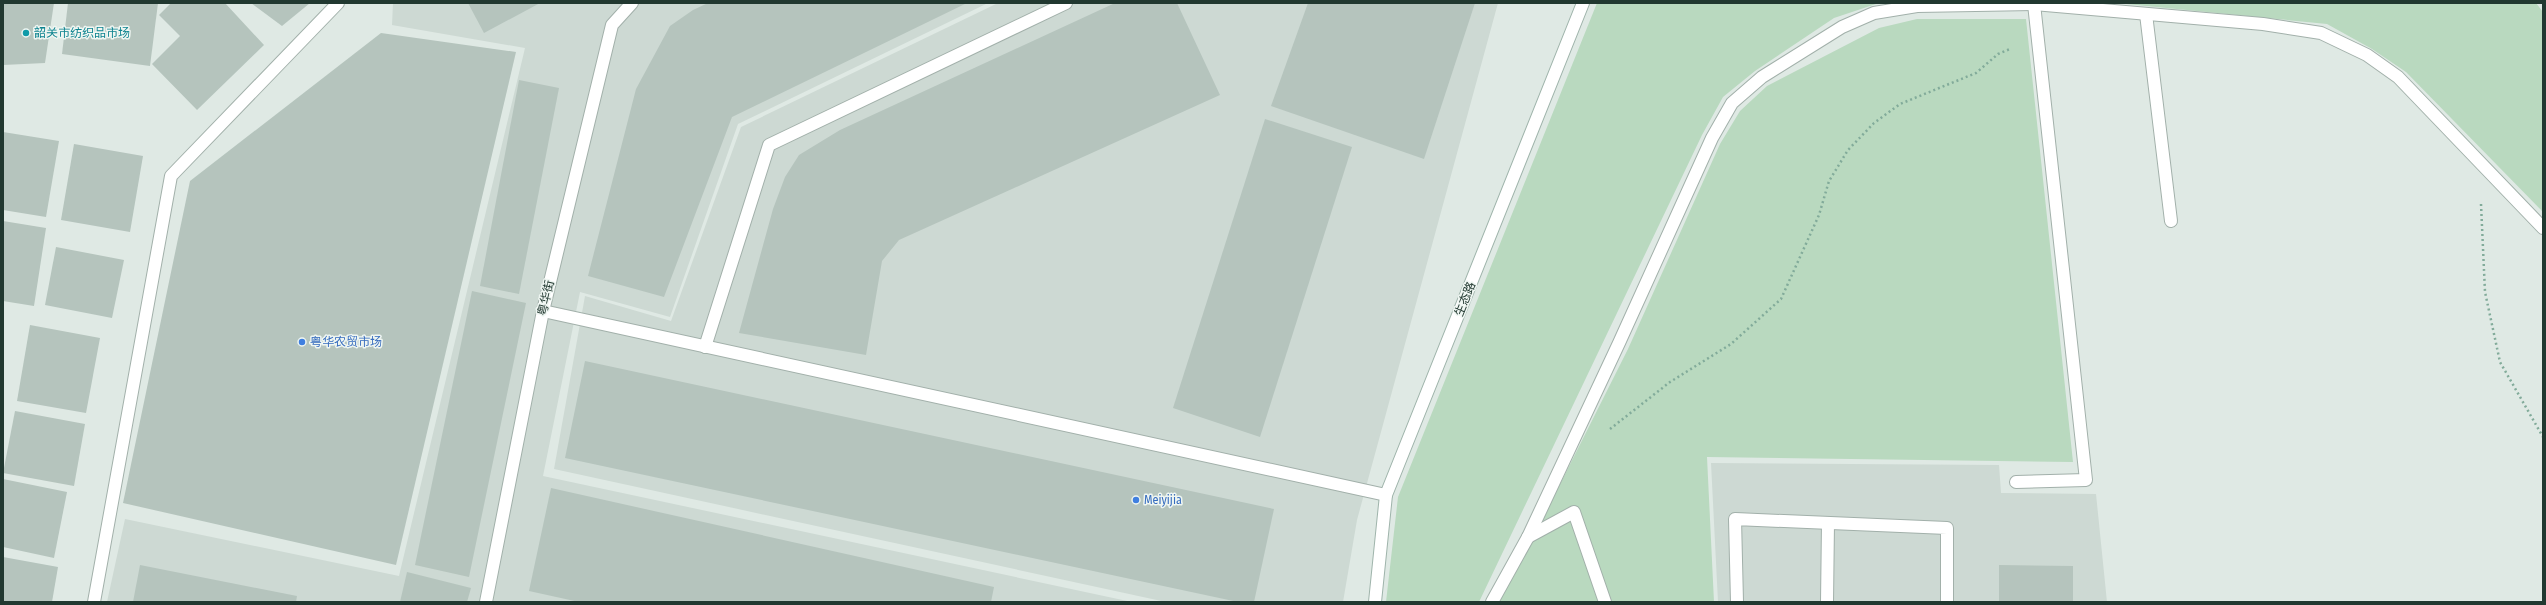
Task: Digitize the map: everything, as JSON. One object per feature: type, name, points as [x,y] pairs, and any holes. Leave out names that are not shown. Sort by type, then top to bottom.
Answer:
[{"type":"street","points":[[94,602],[171,176],[338,3]]},
{"type":"street","name":"粤华街","points":[[486,602],[542,312],[612,25],[632,3]]},
{"type":"street","points":[[705,347],[769,145],[1066,3]]},
{"type":"street","name":"生态路","points":[[1375,602],[1386,495],[1583,3]]},
{"type":"street","points":[[2016,482],[2086,480],[2034,4]]},
{"type":"street","points":[[1492,602],[1528,537],[1712,138],[1732,103],[1762,77],[1842,27],[1874,13],[1917,6],[2034,4],[2263,24],[2321,33],[2367,55],[2398,77],[2543,228]]},
{"type":"street","points":[[2146,14],[2171,221]]},
{"type":"street","points":[[542,312],[1386,495]]},
{"type":"street","points":[[1528,537],[1574,512],[1605,602]]},
{"type":"street","points":[[1737,602],[1735,520],[1947,528],[1947,602]]},
{"type":"street","points":[[1827,602],[1828,523]]},
{"type":"path","points":[[1570,448],[1616,426],[1670,382],[1731,344],[1781,299],[1819,215],[1829,181],[1848,150],[1874,123],[1900,104],[1976,73],[1998,54],[2038,42]]},
{"type":"path","points":[[2479,162],[2485,292],[2500,362],[2543,437]]},
{"type":"shaded area","points":[[393,3],[988,3],[738,124],[670,317],[580,292],[543,476],[1132,602],[107,602],[125,519],[399,576],[525,48],[392,25]]},
{"type":"shaded area","points":[[998,3],[1498,3],[1357,520],[1343,602],[1166,602],[554,469],[585,296],[671,321],[741,127]]},
{"type":"shaded area","points":[[1711,463],[1999,465],[2001,493],[2096,494],[2107,602],[1718,602]]},
{"type":"green space","points":[[1597,3],[1879,3],[1834,18],[1755,71],[1723,97],[1702,135],[1479,602],[1386,602],[1398,497]]},
{"type":"green space","points":[[2116,3],[2536,3],[2543,12],[2543,212],[2406,72],[2372,49],[2327,24]]},
{"type":"green space","points":[[1917,19],[2026,19],[2073,462],[1707,457],[1714,602],[1496,602],[1540,524],[1628,349],[1720,144],[1740,111],[1767,86],[1879,28]]},
{"type":"building","name":"韶关市纺织品市场","points":[[3,3],[54,3],[45,63],[3,65]]},
{"type":"building","points":[[68,3],[158,3],[150,66],[62,54]]},
{"type":"building","points":[[171,3],[225,3],[264,45],[197,110],[152,64],[180,36],[159,15]]},
{"type":"building","points":[[251,3],[310,3],[282,26]]},
{"type":"building","points":[[468,3],[540,3],[484,33]]},
{"type":"building","points":[[708,3],[967,3],[732,117],[664,297],[588,276],[636,89],[670,26],[693,10]]},
{"type":"building","points":[[1115,3],[1177,3],[1220,95],[899,240],[882,261],[866,355],[739,333],[773,209],[785,177],[799,155],[840,130]]},
{"type":"building","points":[[1308,3],[1475,3],[1424,159],[1271,106]]},
{"type":"building","name":"粤华农贸市场","points":[[381,33],[516,52],[396,565],[123,503],[190,181]]},
{"type":"building","points":[[519,80],[559,88],[519,294],[480,286]]},
{"type":"building","points":[[1265,119],[1352,147],[1260,437],[1173,408]]},
{"type":"building","points":[[3,132],[59,141],[46,217],[3,210]]},
{"type":"building","points":[[74,144],[143,156],[130,232],[61,220]]},
{"type":"building","points":[[3,221],[46,228],[34,306],[3,301]]},
{"type":"building","points":[[56,247],[124,260],[112,318],[45,305]]},
{"type":"building","points":[[472,291],[526,303],[469,577],[415,565]]},
{"type":"building","points":[[30,325],[100,338],[86,413],[17,401]]},
{"type":"building","points":[[585,361],[1274,509],[1254,602],[1238,602],[565,458]]},
{"type":"building","points":[[15,411],[85,424],[74,486],[3,473]]},
{"type":"building","points":[[3,479],[67,492],[54,558],[3,547]]},
{"type":"building","points":[[551,488],[994,587],[991,602],[579,602],[529,591]]},
{"type":"building","points":[[3,557],[58,567],[52,602],[3,602]]},
{"type":"building","points":[[140,565],[297,596],[296,602],[133,602]]},
{"type":"building","points":[[1999,565],[2073,566],[2073,602],[1999,602]]},
{"type":"building","points":[[407,572],[471,588],[467,602],[400,602]]},
{"type":"place","name":"韶关市纺织品市场","points":[[26,33]]},
{"type":"place","name":"粤华农贸市场","points":[[302,342]]},
{"type":"place","name":"Meiyijia","points":[[1136,500]]}]
